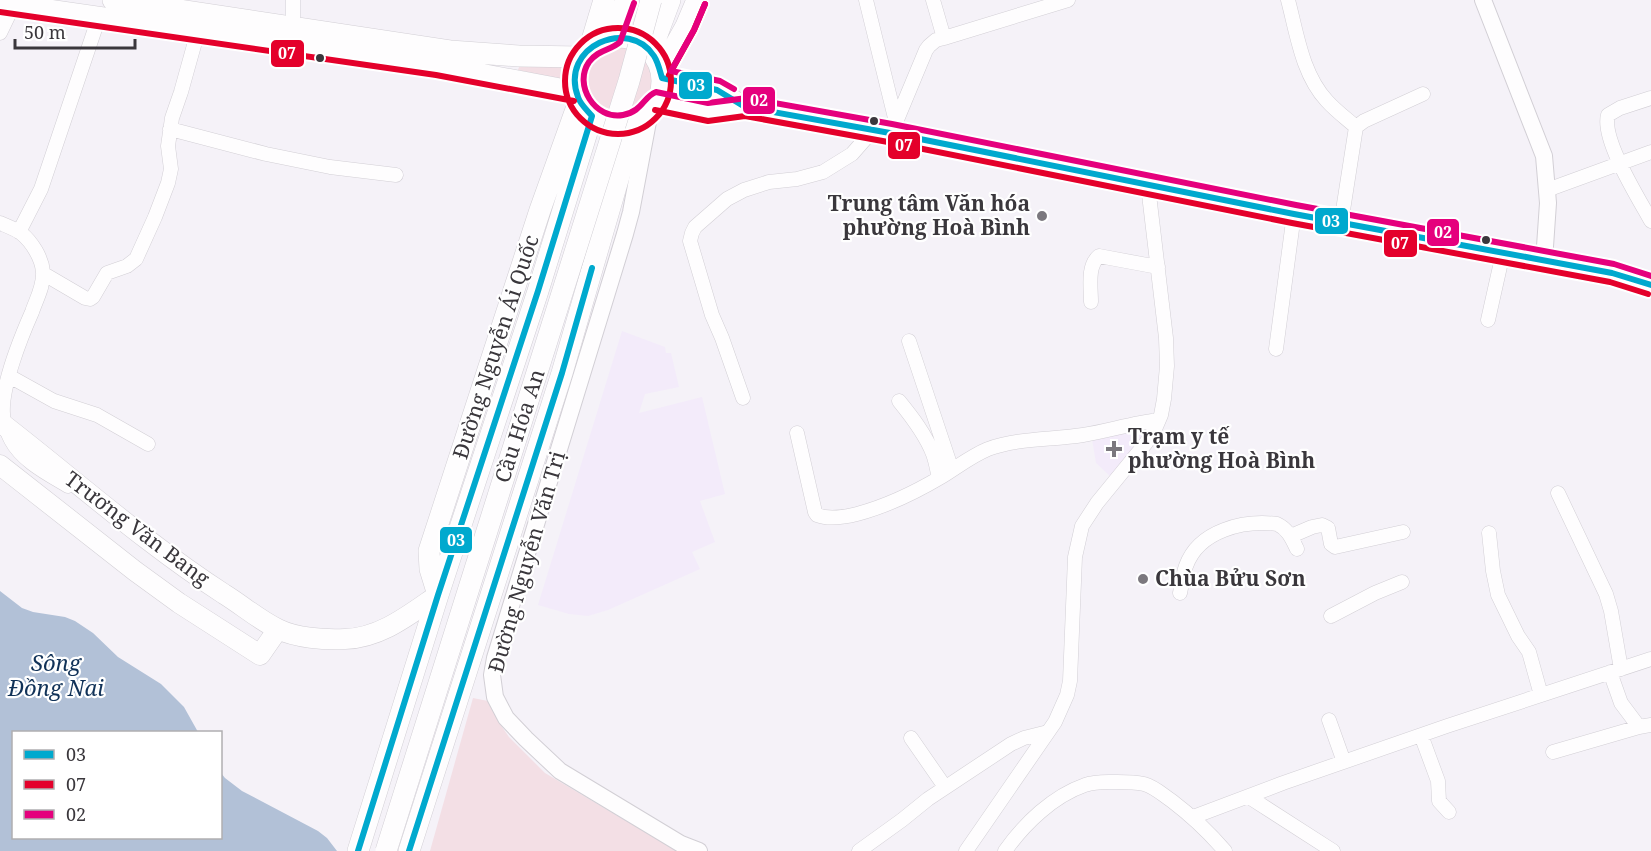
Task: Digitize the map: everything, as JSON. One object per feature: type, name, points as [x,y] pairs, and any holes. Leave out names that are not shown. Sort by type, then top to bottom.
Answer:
[{"type":"main road","points":[[113,0],[450,51],[519,56],[586,52],[601,40],[613,37],[627,38],[640,42],[651,51],[659,64],[662,75]]},
{"type":"main road","points":[[582,103],[575,74],[586,52],[604,0]]},
{"type":"main road","points":[[613,37],[626,0]]},
{"type":"main road","name":"Cầu Hóa An","points":[[386,851],[625,92],[651,0]]},
{"type":"main road","points":[[651,51],[670,0]]},
{"type":"main road","points":[[552,242],[596,255],[614,194],[647,111],[660,93],[662,75],[697,0]]},
{"type":"main road","points":[[7,3],[447,68],[582,103],[605,122],[615,124],[647,111],[708,112],[745,107],[886,128],[1148,186],[1612,273],[1651,285]]},
{"type":"main road","points":[[662,75],[717,90],[745,107]]},
{"type":"main road","name":"Đường Nguyễn Ái Quốc","points":[[437,600],[552,242],[582,103]]},
{"type":"main road","name":"Đường Nguyễn Ái Quốc","points":[[437,600],[430,569],[429,551],[540,210],[582,103]]},
{"type":"main road","name":"Cầu Hóa An","points":[[409,851],[562,373],[596,255]]},
{"type":"main road","name":"Trương Văn Bang","points":[[3,424],[116,516],[190,572],[278,629]]},
{"type":"main road","points":[[0,465],[135,571],[179,603],[260,655],[278,629],[296,634],[336,639],[369,635],[395,624],[437,600]]},
{"type":"main road","points":[[358,851],[437,600]]},
{"type":"street","points":[[292,0],[293,28]]},
{"type":"street","points":[[866,0],[886,128]]},
{"type":"street","points":[[933,0],[944,38]]},
{"type":"street","points":[[743,398],[712,315],[690,241],[695,227],[727,200],[744,190],[769,182],[797,179],[823,172],[886,128],[929,46],[936,40],[1068,0]]},
{"type":"street","points":[[1288,0],[1302,56],[1311,77],[1327,101],[1356,127]]},
{"type":"street","points":[[1483,0],[1540,144],[1545,165],[1547,190],[1544,261]]},
{"type":"street","points":[[0,33],[7,3]]},
{"type":"street","points":[[19,232],[41,189],[99,17]]},
{"type":"street","points":[[44,274],[90,299],[107,273],[127,266],[136,259],[170,175],[171,163],[168,146],[170,129],[198,32]]},
{"type":"street","points":[[1341,222],[1356,127],[1364,121],[1423,94]]},
{"type":"street","points":[[1651,98],[1620,108],[1608,115],[1606,120],[1620,164],[1632,191],[1651,221]]},
{"type":"street","name":"Đường Nguyễn Văn Trị","points":[[647,111],[631,212],[495,658],[492,675],[495,697],[506,718],[560,771],[681,843],[699,851]]},
{"type":"street","points":[[170,129],[266,154],[320,165],[396,175]]},
{"type":"street","points":[[1547,190],[1651,152]]},
{"type":"street","points":[[966,851],[1055,723],[1067,695],[1070,681],[1075,557],[1082,526],[1097,503],[1146,443],[1159,420],[1164,399],[1167,366],[1166,338],[1148,186]]},
{"type":"street","points":[[614,194],[628,204],[631,212]]},
{"type":"street","points":[[1276,349],[1294,214]]},
{"type":"street","points":[[0,223],[19,232],[30,243],[42,263],[44,274],[9,376],[3,400],[3,424],[18,450],[77,493]]},
{"type":"street","points":[[1488,320],[1503,253]]},
{"type":"street","points":[[1091,302],[1091,269],[1099,256],[1158,267]]},
{"type":"street","points":[[909,341],[952,470]]},
{"type":"street","points":[[9,376],[54,401],[97,415],[148,444]]},
{"type":"street","points":[[900,401],[929,445],[934,455],[939,478]]},
{"type":"street","points":[[797,433],[814,512],[821,517],[847,516],[885,505],[912,494],[986,450],[1002,445],[1024,440],[1086,435],[1159,420]]},
{"type":"street","points":[[1553,752],[1645,726],[1617,695],[1611,611],[1606,594],[1558,493]]},
{"type":"street","points":[[1180,593],[1186,565],[1191,556],[1216,532],[1233,527],[1268,523],[1281,525],[1291,536],[1297,549]]},
{"type":"street","points":[[1291,536],[1323,525],[1328,528],[1331,544],[1335,547],[1403,532]]},
{"type":"street","points":[[1489,533],[1498,595],[1518,636],[1529,652],[1541,695]]},
{"type":"street","points":[[1331,616],[1402,582]]},
{"type":"street","points":[[1193,817],[1420,735],[1651,659]]},
{"type":"street","points":[[1329,720],[1344,762]]},
{"type":"street","points":[[859,851],[945,787],[1011,744],[1048,732]]},
{"type":"street","points":[[1420,735],[1438,781],[1439,801],[1449,812]]},
{"type":"street","points":[[911,738],[945,787]]},
{"type":"street","points":[[1005,851],[1014,838],[1051,804],[1087,784],[1103,782],[1132,782],[1158,791],[1193,817],[1225,851]]},
{"type":"street","points":[[1249,797],[1333,851]]},
{"type":"shaded area","points":[[626,46],[638,52],[647,61],[653,73],[651,93],[643,104],[626,114],[612,114],[595,104],[587,93],[585,73],[595,56],[606,48]]},
{"type":"shaded area","points":[[567,66],[566,81],[518,70],[519,67]]},
{"type":"shaded area","points":[[670,88],[717,101],[705,102],[669,95]]},
{"type":"shaded area","points":[[622,331],[665,347],[666,353],[671,353],[679,387],[645,394],[639,413],[702,397],[725,494],[700,501],[715,542],[692,552],[700,569],[608,610],[588,616],[569,614],[538,605]]},
{"type":"shaded area","name":"Trạm y tế phường Hoà Bình","points":[[1150,427],[1111,477],[1096,463],[1092,439]]},
{"type":"shaded area","points":[[473,698],[488,701],[509,737],[545,773],[677,851],[430,851]]},
{"type":"water","name":"Sông Đồng Nai","points":[[0,591],[22,608],[65,617],[93,633],[118,657],[161,684],[184,707],[197,731],[12,731],[12,839],[222,839],[222,774],[242,791],[318,831],[337,851],[0,851]]},
{"type":"transit line","name":"02","points":[[634,3],[620,42],[593,58],[585,71],[585,90],[590,99],[604,112],[613,115],[630,113],[656,92],[708,103],[747,98],[892,124],[1296,205],[1614,264],[1651,276]]},
{"type":"transit line","name":"07","points":[[669,75],[694,30],[705,4]]},
{"type":"transit line","name":"02","points":[[705,4],[694,30],[671,71],[720,81],[734,89]]},
{"type":"transit line","name":"07","points":[[0,12],[436,75],[574,101]]},
{"type":"transit line","name":"07","points":[[618,28],[638,32],[655,44],[667,61],[671,81],[667,101],[655,118],[638,130],[618,134],[598,130],[581,118],[569,101],[565,81],[569,61],[581,44],[598,32],[618,28]]},
{"type":"transit line","name":"03","points":[[358,851],[592,116],[578,97],[575,79],[578,64],[587,51],[600,43],[614,38],[629,39],[643,44],[654,56],[662,78],[717,90],[745,107],[890,133],[1294,214],[1612,273],[1651,285]]},
{"type":"transit line","name":"07","points":[[655,110],[708,121],[745,116],[888,142],[1292,223],[1610,282],[1648,294]]},
{"type":"transit line","name":"03","points":[[409,851],[562,373],[592,268]]},
{"type":"place","name":"Trung tâm Văn hóa phường Hoà Bình","points":[[1042,216]]},
{"type":"place","name":"Trạm y tế phường Hoà Bình","points":[[1114,449]]},
{"type":"place","name":"Chùa Bửu Sơn","points":[[1143,579]]}]
